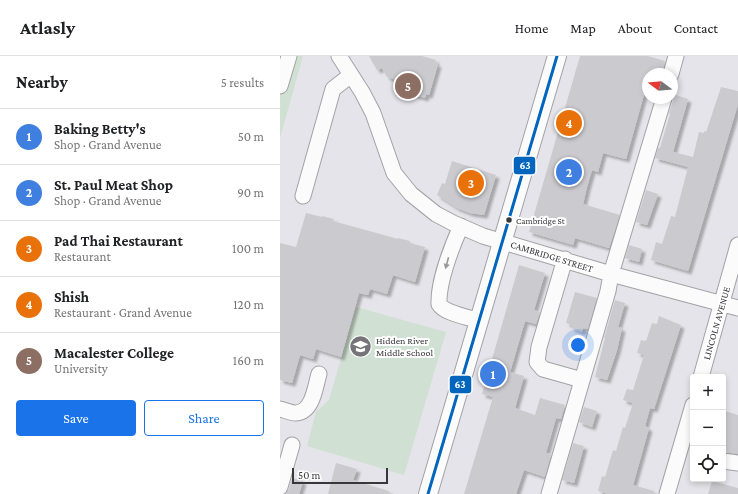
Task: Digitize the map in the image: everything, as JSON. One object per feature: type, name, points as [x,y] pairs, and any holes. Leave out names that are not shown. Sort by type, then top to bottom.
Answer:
[{"type":"main road","points":[[428,494],[557,56]]},
{"type":"street","points":[[280,86],[289,56]]},
{"type":"street","name":"CAMBRIDGE STREET","points":[[339,56],[362,92],[373,113],[394,174],[411,194],[436,214],[483,236],[611,274],[722,305],[738,308]]},
{"type":"street","points":[[673,68],[676,56]]},
{"type":"street","points":[[303,196],[333,89],[351,75]]},
{"type":"street","points":[[549,494],[611,274],[662,104]]},
{"type":"street","points":[[461,226],[451,247],[443,278],[439,304],[445,310],[479,321]]},
{"type":"street","name":"LINCOLN AVENUE","points":[[702,374],[738,245]]},
{"type":"street","points":[[564,259],[539,347],[537,362],[543,369],[582,380]]},
{"type":"street","points":[[280,409],[295,413],[304,411],[311,403],[319,374]]},
{"type":"street","points":[[667,494],[688,443],[692,410]]},
{"type":"street","points":[[280,488],[292,445]]},
{"type":"street","points":[[726,461],[738,463]]},
{"type":"green space","points":[[280,56],[303,56],[280,138]]},
{"type":"green space","points":[[356,307],[446,332],[404,475],[307,446],[316,412],[329,400]]},
{"type":"building","points":[[369,56],[422,56],[436,60],[435,63],[438,64],[429,95],[426,94],[425,98],[397,90],[398,86],[395,85],[396,80],[387,77],[382,68],[377,70]]},
{"type":"building","points":[[580,56],[648,56],[665,61],[663,68],[642,68],[642,102],[626,159],[603,153],[598,172],[592,170],[583,204],[620,215],[609,248],[575,238],[573,245],[529,232]]},
{"type":"building","points":[[721,87],[738,91],[738,104],[688,271],[651,260],[656,242],[662,244],[671,216],[675,217],[688,167],[655,158],[658,148],[660,148],[672,104],[678,104],[678,96],[688,99],[673,152],[693,157],[699,132],[706,132]]},
{"type":"building","points":[[452,161],[496,175],[484,215],[470,213],[457,208],[437,195],[442,183],[445,184]]},
{"type":"building","points":[[646,190],[658,194],[647,225],[636,222]]},
{"type":"building","points":[[306,213],[334,219],[333,221],[410,241],[410,243],[425,247],[415,282],[393,275],[387,294],[370,289],[368,295],[359,293],[341,357],[316,349],[313,359],[300,355],[292,383],[280,380],[280,243],[296,247]]},
{"type":"building","points":[[629,245],[642,249],[639,262],[625,258]]},
{"type":"building","points":[[519,265],[545,273],[534,310],[540,312],[536,324],[525,321],[510,372],[524,376],[515,408],[535,415],[540,398],[565,405],[561,419],[556,418],[546,453],[551,454],[545,477],[524,470],[516,494],[464,494],[493,397],[482,394]]},
{"type":"building","points":[[575,292],[597,298],[588,329],[583,328],[582,332],[571,328],[572,325],[566,323]]},
{"type":"building","points":[[615,300],[625,303],[618,327],[622,328],[617,350],[607,380],[595,377]]},
{"type":"building","points":[[659,316],[681,325],[654,409],[650,408],[645,426],[649,428],[633,485],[654,491],[654,494],[609,494],[598,491],[602,476],[605,477],[613,450],[616,451],[623,427],[625,428],[633,403],[623,400],[627,389],[633,390],[644,355],[637,353],[641,340],[646,341],[652,323],[657,324]]},
{"type":"building","points":[[584,407],[597,411],[592,427],[579,422]]},
{"type":"building","points":[[726,411],[738,415],[738,454],[726,452]]},
{"type":"building","points":[[573,443],[584,446],[574,483],[562,480]]},
{"type":"building","points":[[336,463],[357,469],[353,480],[389,491],[389,494],[328,494]]},
{"type":"building","points":[[292,478],[303,481],[299,494],[285,494],[289,489]]},
{"type":"building","points":[[712,482],[738,488],[738,494],[708,494]]},
{"type":"transit line","name":"63","points":[[428,494],[557,56]]},
{"type":"place","name":"Macalester College","points":[[408,86]]},
{"type":"place","name":"Shish","points":[[569,123]]},
{"type":"place","name":"St. Paul Meat Shop","points":[[569,172]]},
{"type":"place","name":"Pad Thai Restaurant","points":[[471,183]]},
{"type":"place","name":"Cambridge St","points":[[509,220]]},
{"type":"place","name":"Hidden River Middle School","points":[[361,346]]},
{"type":"place","name":"Baking Betty's","points":[[493,374]]}]
